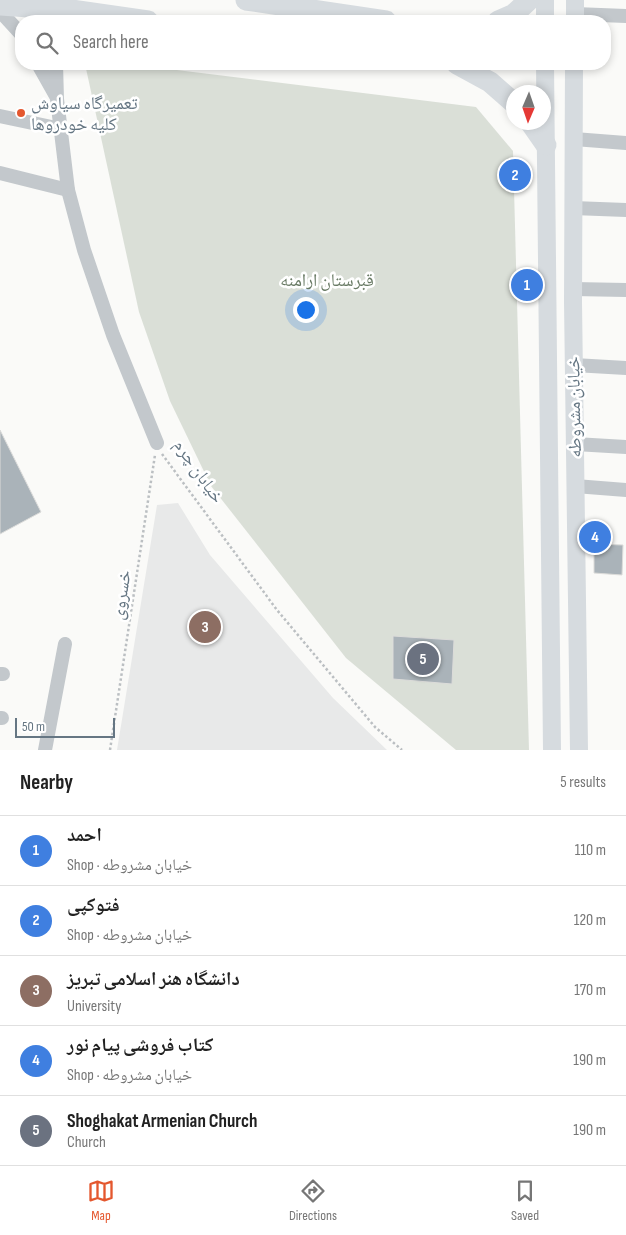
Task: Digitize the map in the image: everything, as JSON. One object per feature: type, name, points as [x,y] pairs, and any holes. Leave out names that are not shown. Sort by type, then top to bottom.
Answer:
[{"type":"highway","points":[[246,0],[346,15]]},
{"type":"highway","points":[[512,15],[528,0]]},
{"type":"highway","points":[[0,5],[64,15]]},
{"type":"highway","points":[[468,70],[490,82],[506,96]]},
{"type":"highway","points":[[536,130],[546,145]]},
{"type":"main road","points":[[545,0],[545,15]]},
{"type":"main road","name":"خیابان مشروطه","points":[[545,70],[545,85]]},
{"type":"main road","name":"خیابان مشروطه","points":[[574,70],[574,444],[579,750]]},
{"type":"main road","points":[[551,98],[560,94],[569,97],[574,106]]},
{"type":"main road","name":"خیابان مشروطه","points":[[546,130],[552,750]]},
{"type":"street","points":[[0,10],[15,27]]},
{"type":"street","points":[[575,12],[626,16]]},
{"type":"street","points":[[41,70],[57,99]]},
{"type":"street","points":[[56,70],[57,99]]},
{"type":"street","name":"خیابان چرم","points":[[57,99],[68,190],[84,250],[113,335],[157,443]]},
{"type":"street","points":[[0,116],[61,129]]},
{"type":"street","points":[[574,139],[626,143]]},
{"type":"street","points":[[0,173],[68,190]]},
{"type":"street","points":[[573,208],[626,210]]},
{"type":"street","points":[[573,289],[626,290]]},
{"type":"street","points":[[574,366],[626,368]]},
{"type":"street","points":[[574,444],[626,447]]},
{"type":"street","points":[[575,486],[626,490]]},
{"type":"street","points":[[44,750],[65,644]]},
{"type":"path","name":"خسروی","points":[[110,750],[157,443]]},
{"type":"path","name":"خیابان چرم","points":[[157,443],[164,458],[277,610],[375,726],[402,750]]},
{"type":"shaded area","points":[[178,503],[210,555],[333,698],[387,750],[117,750],[157,505]]},
{"type":"green space","name":"قبرستان ارامنه","points":[[86,70],[177,70],[476,107],[513,151],[529,750],[456,750],[346,658],[211,486],[170,401],[139,312]]},
{"type":"building","points":[[0,430],[41,512],[0,534]]},
{"type":"building","points":[[594,544],[623,545],[622,575],[594,573]]},
{"type":"building","points":[[393,636],[454,640],[452,684],[393,679]]},
{"type":"place","name":"تعمیرگاه سیاوش کلیه خودروها","points":[[21,113]]},
{"type":"place","name":"فتوکپی","points":[[515,175]]},
{"type":"place","name":"احمد","points":[[527,285]]},
{"type":"place","name":"کتاب فروشی پیام نور","points":[[595,537]]},
{"type":"place","name":"دانشگاه هنر اسلامی تبریز","points":[[205,627]]},
{"type":"place","name":"Shoghakat Armenian Church","points":[[423,659]]}]
